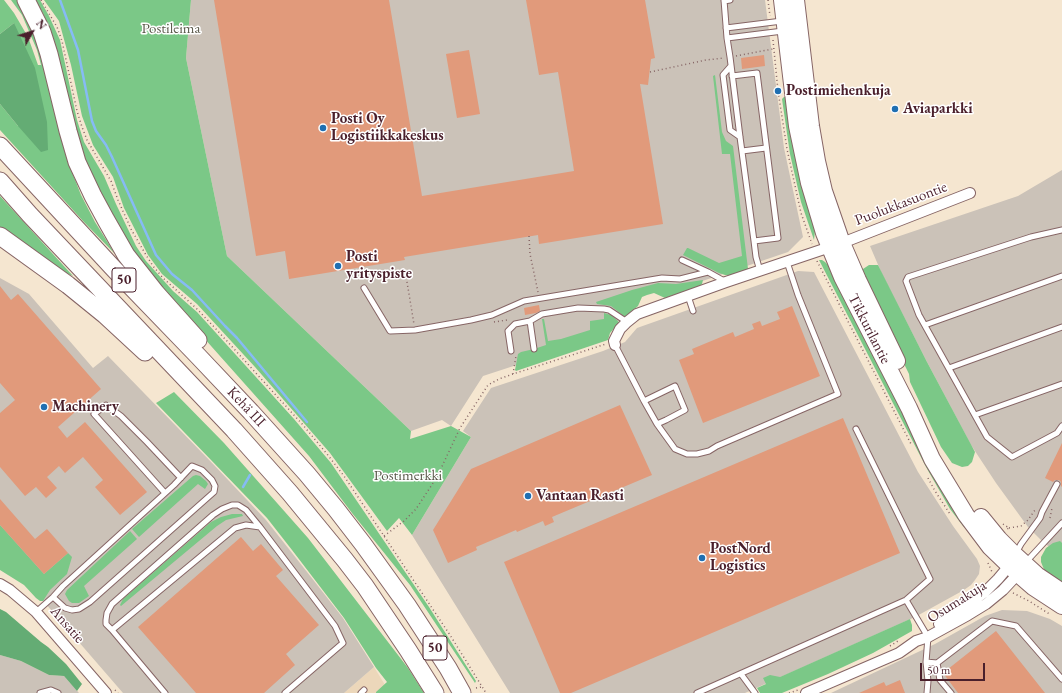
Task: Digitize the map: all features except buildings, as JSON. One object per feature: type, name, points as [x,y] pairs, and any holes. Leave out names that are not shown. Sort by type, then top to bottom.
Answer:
[{"type":"highway","points":[[26,0],[42,32],[49,54],[77,162],[106,220],[126,255],[156,293],[209,352],[251,412]]},
{"type":"highway","name":"Kehä III","points":[[0,146],[114,269],[251,412],[307,474],[363,544],[407,605],[448,668],[469,691]]},
{"type":"highway","name":"Kehä III","points":[[0,181],[219,414],[290,493],[345,560],[384,613],[435,693]]},
{"type":"highway","points":[[0,236],[68,285],[105,315],[135,342],[173,380],[219,414]]},
{"type":"main road","name":"Tikkurilantie","points":[[782,0],[789,25],[811,126],[835,245]]},
{"type":"main road","name":"Tikkurilantie","points":[[796,0],[789,25],[788,47],[797,126],[809,183],[835,245],[858,280],[944,460],[977,512],[1016,565],[1033,587],[1058,611]]},
{"type":"main road","name":"Tikkurilantie","points":[[1016,565],[1037,575],[1062,592]]},
{"type":"street","name":"Puolukkasuontie","points":[[835,245],[970,193]]},
{"type":"street","points":[[618,349],[614,341],[620,329],[637,314],[835,245]]},
{"type":"street","name":"Osumakuja","points":[[805,690],[899,653],[926,635],[968,615],[986,604],[1003,590],[1016,565]]},
{"type":"street","name":"Ansatie","points":[[0,584],[10,590],[36,612],[106,693]]},
{"type":"lane","points":[[730,0],[724,0],[730,67],[756,257],[760,271]]},
{"type":"lane","points":[[726,28],[789,25]]},
{"type":"lane","points":[[727,38],[789,25]]},
{"type":"lane","points":[[730,67],[723,75],[730,130],[740,137]]},
{"type":"lane","points":[[732,76],[756,73],[778,238],[754,241]]},
{"type":"lane","points":[[742,151],[766,148]]},
{"type":"lane","points":[[1062,230],[1031,237],[908,277],[906,281],[919,315],[987,437],[1012,457],[1057,433],[1062,426]]},
{"type":"lane","points":[[682,260],[726,282]]},
{"type":"lane","points":[[618,349],[657,424],[676,450],[687,454],[697,454],[709,451],[717,446],[838,394],[798,295],[787,262]]},
{"type":"lane","points":[[364,288],[390,331],[415,330],[492,315],[524,301],[662,278],[680,279],[708,272]]},
{"type":"lane","points":[[925,325],[1062,276]]},
{"type":"lane","points":[[688,296],[693,311]]},
{"type":"lane","points":[[511,351],[508,331],[515,324],[530,321],[542,314],[578,308],[604,309],[609,310],[627,322]]},
{"type":"lane","points":[[530,321],[534,349]]},
{"type":"lane","points":[[949,368],[1062,327]]},
{"type":"lane","points":[[975,415],[1062,384]]},
{"type":"lane","points":[[644,401],[675,386],[685,410],[657,424]]},
{"type":"lane","points":[[165,494],[94,414],[106,405],[116,412],[181,478]]},
{"type":"lane","points":[[697,693],[906,600],[930,579],[856,428]]},
{"type":"lane","points":[[36,612],[165,494],[192,466],[202,470],[212,480],[215,486],[214,492],[90,602],[79,609],[72,610],[65,608],[53,597]]},
{"type":"lane","points":[[1016,565],[1021,544],[1040,518],[1057,484]]},
{"type":"lane","points":[[165,693],[106,624],[107,613],[112,604],[213,516],[222,509],[238,504],[246,510],[260,527],[335,626],[343,643],[285,693]]},
{"type":"lane","points":[[1016,565],[1062,523]]},
{"type":"lane","points":[[112,630],[235,528],[246,525],[260,527]]},
{"type":"lane","points":[[906,600],[926,635],[928,681],[927,693]]},
{"type":"lane","points":[[926,662],[937,663],[992,621],[1016,626],[1062,679]]},
{"type":"lane","points":[[937,663],[940,680],[950,693]]},
{"type":"lane","points":[[741,674],[755,693]]},
{"type":"lane","points":[[40,693],[51,690],[58,693]]},
{"type":"path","points":[[41,0],[57,27],[62,41],[77,111],[87,140],[111,181],[131,229],[153,266],[163,278],[205,316],[303,425],[327,454],[344,476],[450,635],[486,693]]},
{"type":"path","points":[[650,72],[706,60],[788,47]]},
{"type":"path","points":[[529,236],[530,254],[538,292]]},
{"type":"path","points":[[384,536],[404,521],[416,509],[436,476],[460,428],[488,386],[499,379],[604,344]]},
{"type":"path","points":[[511,351],[516,355],[513,374]]},
{"type":"path","points":[[1008,528],[1021,526],[1028,520],[1037,507]]},
{"type":"path","points":[[989,576],[990,571]]},
{"type":"path","points":[[1015,594],[1029,601],[1058,611]]},
{"type":"path","points":[[889,646],[903,639]]},
{"type":"path","points":[[469,691],[482,687]]},
{"type":"path","points":[[790,693],[805,690]]},
{"type":"shaded area","points":[[191,0],[765,0],[784,148],[803,237],[788,252],[664,294],[658,288],[640,294],[638,303],[599,338],[483,376],[451,426],[442,420],[411,431],[227,256],[186,58]]},
{"type":"shaded area","points":[[1062,170],[1062,557],[1043,542],[1028,527],[971,445],[882,274],[870,246],[1018,196]]},
{"type":"shaded area","points":[[798,271],[814,272],[918,472],[953,526],[977,559],[980,566],[979,574],[975,580],[964,590],[915,617],[745,693],[510,693],[412,535],[471,437],[463,431],[491,388],[603,351],[625,342],[637,328]]},
{"type":"shaded area","points":[[0,278],[29,294],[93,368],[108,356],[214,465],[266,520],[343,618],[374,667],[344,693],[123,693],[0,551]]},
{"type":"shaded area","points":[[1002,610],[1027,611],[1050,619],[1062,626],[1062,693],[831,693],[935,644],[985,616]]},
{"type":"shaded area","points":[[0,655],[21,661],[49,675],[64,676],[79,693],[0,693]]},
{"type":"shaded area","points":[[374,667],[390,693],[344,693]]},
{"type":"green space","points":[[0,0],[4,0],[14,13],[28,37],[38,65],[41,65],[37,50],[22,15],[11,0],[19,0],[37,32],[67,159],[81,195],[95,222],[115,254],[0,130],[0,104],[18,126],[14,23],[0,34]]},
{"type":"green space","points":[[35,0],[40,0],[60,40],[77,120],[84,142],[104,176],[136,246],[146,261],[173,291],[197,312],[294,419],[331,463],[429,607],[476,681],[475,683],[410,585],[352,513],[309,456],[148,273],[114,222],[82,153],[67,100],[54,41],[43,13]]},
{"type":"green space","points":[[44,0],[191,0],[186,58],[227,256],[411,431],[410,439],[451,426],[471,437],[412,535],[399,518],[387,531],[330,453],[255,367],[197,304],[162,274],[148,255],[124,208],[113,177],[93,145],[82,116],[71,65],[59,21]]},
{"type":"green space","points":[[14,23],[35,68],[47,122],[48,150],[41,152],[0,104],[0,34]]},
{"type":"green space","points":[[715,75],[722,132],[726,141],[733,146],[748,269],[731,275],[719,273],[683,255],[688,248],[719,263],[742,256],[730,154],[722,154],[713,76]]},
{"type":"green space","points":[[787,97],[807,205],[815,231],[814,240],[801,202],[790,154],[782,99]]},
{"type":"green space","points":[[0,196],[73,276],[57,269],[0,232]]},
{"type":"green space","points":[[819,260],[825,262],[832,269],[969,530],[968,531],[950,509],[926,467]]},
{"type":"green space","points":[[869,265],[878,265],[975,452],[972,462],[968,466],[962,467],[952,463],[941,447],[910,382],[909,374],[860,274],[863,269]]},
{"type":"green space","points":[[703,280],[700,286],[665,298],[654,293],[642,297],[638,306],[625,317],[611,306],[597,304],[596,302],[658,283],[676,284]]},
{"type":"green space","points":[[604,313],[611,315],[619,322],[610,333],[608,340],[516,371],[515,370],[518,354],[546,345],[542,319],[544,319],[548,341],[561,339],[590,330],[590,321],[604,319]]},
{"type":"green space","points":[[174,392],[224,443],[308,538],[408,668],[424,693],[376,693],[387,682],[376,668],[344,618],[267,518],[156,403]]},
{"type":"green space","points":[[196,475],[200,476],[208,484],[205,489],[198,484],[139,537],[132,529]]},
{"type":"green space","points":[[232,514],[242,514],[243,516],[226,520],[217,526],[121,606],[120,605],[123,599],[211,522]]},
{"type":"green space","points":[[0,525],[44,574],[68,553],[72,557],[67,574],[50,590],[43,601],[36,598],[24,585],[0,570]]},
{"type":"green space","points":[[130,531],[137,539],[84,586],[89,596],[79,603],[72,603],[69,601],[65,594],[67,590]]},
{"type":"green space","points":[[1060,541],[1062,543],[1062,583],[1045,571],[1041,562],[1041,557],[1046,548],[1053,543]]},
{"type":"green space","points":[[0,609],[6,612],[48,647],[66,664],[82,684],[77,691],[64,676],[49,675],[21,661],[0,655]]},
{"type":"green space","points":[[910,619],[912,631],[873,653],[828,674],[782,693],[760,693],[757,688],[766,684],[763,678],[770,675],[780,677]]},
{"type":"waterway","points":[[60,0],[78,50],[92,121],[96,131],[112,157],[156,255],[172,274],[192,290],[237,338],[307,422]]},
{"type":"waterway","points":[[243,487],[250,475]]},
{"type":"place","name":"Postimiehenkuja","points":[[778,91]]},
{"type":"place","name":"Aviaparkki","points":[[895,109]]},
{"type":"place","name":"Posti Oy Logistiikkakeskus","points":[[323,128]]},
{"type":"place","name":"Posti yrityspiste","points":[[338,266]]},
{"type":"place","name":"Machinery","points":[[44,407]]},
{"type":"place","name":"Vantaan Rasti","points":[[528,496]]},
{"type":"place","name":"PostNord Logistics","points":[[702,558]]},
{"type":"park label","name":"Postileima","points":[[171,29]]},
{"type":"park label","name":"Postimerkki","points":[[408,476]]}]
